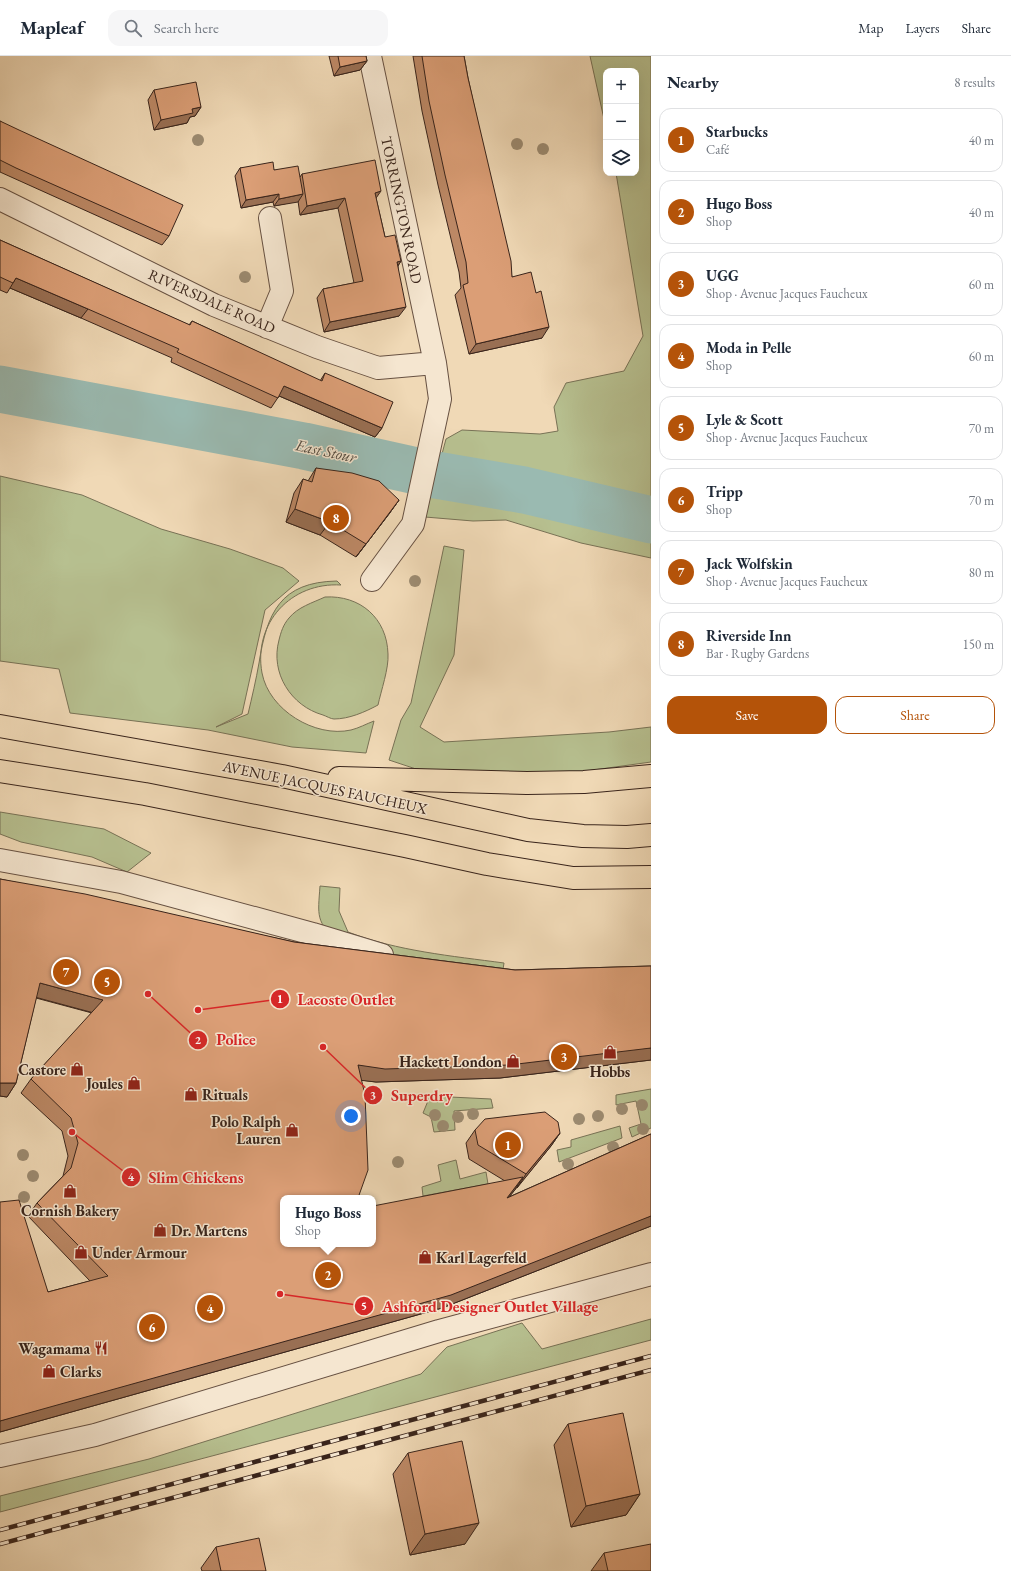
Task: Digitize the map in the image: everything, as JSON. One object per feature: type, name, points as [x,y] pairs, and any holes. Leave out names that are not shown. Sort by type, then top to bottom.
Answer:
[{"type":"main road","name":"AVENUE JACQUES FAUCHEUX","points":[[0,726],[282,776],[528,830],[583,836],[627,837],[651,835]]},
{"type":"main road","points":[[0,770],[145,794],[487,864],[573,878],[651,877]]},
{"type":"main road","points":[[282,776],[527,783],[584,782],[651,776]]},
{"type":"street","name":"TORRINGTON ROAD","points":[[370,56],[435,363],[440,399],[413,524],[372,580]]},
{"type":"street","name":"RIVERSDALE ROAD","points":[[0,199],[214,305],[317,347],[378,368],[435,363]]},
{"type":"street","points":[[267,327],[282,291],[270,218]]},
{"type":"street","points":[[0,860],[121,882],[313,934],[382,955]]},
{"type":"street","points":[[0,1456],[95,1435],[447,1329],[651,1274]]},
{"type":"green space","points":[[590,56],[651,56],[651,558],[581,543],[506,520],[473,521],[425,517],[446,439],[462,430],[540,434],[558,431],[554,407],[566,383],[624,371],[643,336],[616,176],[639,176],[639,68],[603,68],[603,114]]},
{"type":"green space","points":[[0,476],[82,495],[161,529],[230,549],[283,568],[299,581],[265,610],[242,714],[216,727],[248,714],[262,645],[262,673],[266,686],[274,699],[296,718],[323,730],[351,730],[374,721],[366,753],[292,747],[208,730],[70,713],[59,669],[0,661]]},
{"type":"green space","points":[[444,546],[464,550],[454,655],[420,727],[444,742],[609,732],[651,727],[651,762],[550,776],[416,769],[389,760],[401,720],[411,703]]},
{"type":"green space","points":[[337,581],[341,585],[323,586],[306,590],[292,598],[279,609],[270,622],[266,633],[272,615],[289,594],[302,587],[318,583]]},
{"type":"green space","points":[[325,597],[338,597],[349,600],[369,611],[383,630],[388,654],[386,673],[378,705],[357,715],[340,719],[330,718],[312,711],[301,704],[286,686],[281,676],[278,664],[277,652],[279,640],[282,629],[287,621],[301,608]]},
{"type":"green space","points":[[0,812],[104,829],[151,853],[127,872],[92,857],[21,842],[0,834]]},
{"type":"green space","points":[[320,886],[340,888],[339,911],[348,932],[386,944],[405,948],[504,963],[501,982],[340,942],[322,924],[319,911]]},
{"type":"green space","points":[[651,1089],[651,1128],[632,1137],[629,1128],[641,1124],[636,1101],[616,1105],[616,1095]]},
{"type":"green space","points":[[430,1096],[491,1099],[493,1108],[454,1111],[455,1130],[434,1132],[431,1117],[423,1113]]},
{"type":"green space","points":[[620,1126],[622,1138],[559,1162],[557,1150],[571,1147],[571,1140]]},
{"type":"green space","points":[[456,1160],[460,1179],[486,1172],[488,1184],[423,1196],[422,1187],[441,1181],[438,1165]]},
{"type":"green space","points":[[651,1319],[651,1340],[0,1512],[0,1496],[149,1459],[421,1374],[447,1347],[522,1323],[542,1349]]},
{"type":"building","points":[[338,56],[366,56],[367,61],[340,67]]},
{"type":"building","points":[[422,56],[464,56],[511,261],[512,277],[531,272],[536,293],[541,291],[549,327],[476,344],[463,285],[468,283],[466,262],[429,101]]},
{"type":"building","points":[[196,82],[201,107],[192,109],[193,113],[161,120],[154,90]]},
{"type":"building","points":[[0,121],[183,205],[169,236],[0,160]]},
{"type":"building","points":[[375,160],[381,191],[375,193],[385,237],[395,235],[401,261],[397,262],[406,307],[330,322],[323,289],[363,281],[345,198],[307,206],[302,174]]},
{"type":"building","points":[[273,162],[274,170],[298,166],[303,194],[279,199],[279,194],[246,200],[240,168]]},
{"type":"building","points":[[0,240],[190,325],[192,321],[322,381],[325,373],[393,402],[382,428],[284,386],[278,398],[177,352],[179,349],[88,309],[16,278],[13,283],[0,277]]},
{"type":"building","points":[[316,468],[352,473],[379,481],[399,500],[366,544],[330,522],[295,509],[303,479],[312,482]]},
{"type":"building","points":[[0,879],[85,894],[294,942],[515,970],[651,966],[651,1048],[509,1065],[385,1069],[358,1065],[365,1095],[368,1170],[359,1195],[280,1195],[280,1247],[376,1247],[376,1205],[523,1177],[507,1198],[651,1134],[651,1216],[451,1295],[0,1421],[0,1202],[19,1200],[48,1292],[108,1276],[37,1203],[71,1168],[78,1143],[71,1118],[31,1079],[103,1000],[40,983],[16,1083],[0,1083]]},
{"type":"building","points":[[545,1112],[558,1122],[560,1133],[526,1174],[478,1145],[475,1130],[485,1119]]},
{"type":"building","points":[[623,1413],[640,1494],[586,1506],[568,1424]]},
{"type":"building","points":[[462,1441],[479,1523],[425,1534],[408,1453]]},
{"type":"building","points":[[259,1538],[266,1571],[221,1571],[216,1547]]},
{"type":"building","points":[[651,1544],[651,1571],[608,1571],[604,1553]]},
{"type":"waterway","name":"East Stour","points":[[0,389],[304,446],[430,474],[524,490],[651,520]]},
{"type":"railway","points":[[0,1530],[651,1356]]},
{"type":"railway","points":[[0,1544],[651,1370]]},
{"type":"place","name":"Riverside Inn","points":[[336,518]]},
{"type":"place","name":"Jack Wolfskin","points":[[66,972]]},
{"type":"place","name":"Lyle & Scott","points":[[107,982]]},
{"type":"place","name":"Police","points":[[148,994]]},
{"type":"place","name":"Lacoste Outlet","points":[[198,1010]]},
{"type":"place","name":"Superdry","points":[[323,1047]]},
{"type":"place","name":"Hobbs","points":[[610,1052]]},
{"type":"place","name":"UGG","points":[[564,1057]]},
{"type":"place","name":"Hackett London","points":[[513,1061]]},
{"type":"place","name":"Castore","points":[[77,1069]]},
{"type":"place","name":"Joules","points":[[134,1083]]},
{"type":"place","name":"Rituals","points":[[191,1094]]},
{"type":"place","name":"Polo Ralph Lauren","points":[[292,1130]]},
{"type":"place","name":"Slim Chickens","points":[[72,1132]]},
{"type":"place","name":"Starbucks","points":[[508,1145]]},
{"type":"place","name":"Cornish Bakery","points":[[70,1191]]},
{"type":"place","name":"Dr. Martens","points":[[160,1230]]},
{"type":"place","name":"Under Armour","points":[[81,1252]]},
{"type":"place","name":"Karl Lagerfeld","points":[[425,1257]]},
{"type":"place","name":"Hugo Boss","points":[[328,1275]]},
{"type":"place","name":"Ashford Designer Outlet Village","points":[[280,1294]]},
{"type":"place","name":"Moda in Pelle","points":[[210,1308]]},
{"type":"place","name":"Tripp","points":[[152,1327]]},
{"type":"place","name":"Wagamama","points":[[101,1348]]},
{"type":"place","name":"Clarks","points":[[49,1371]]}]
